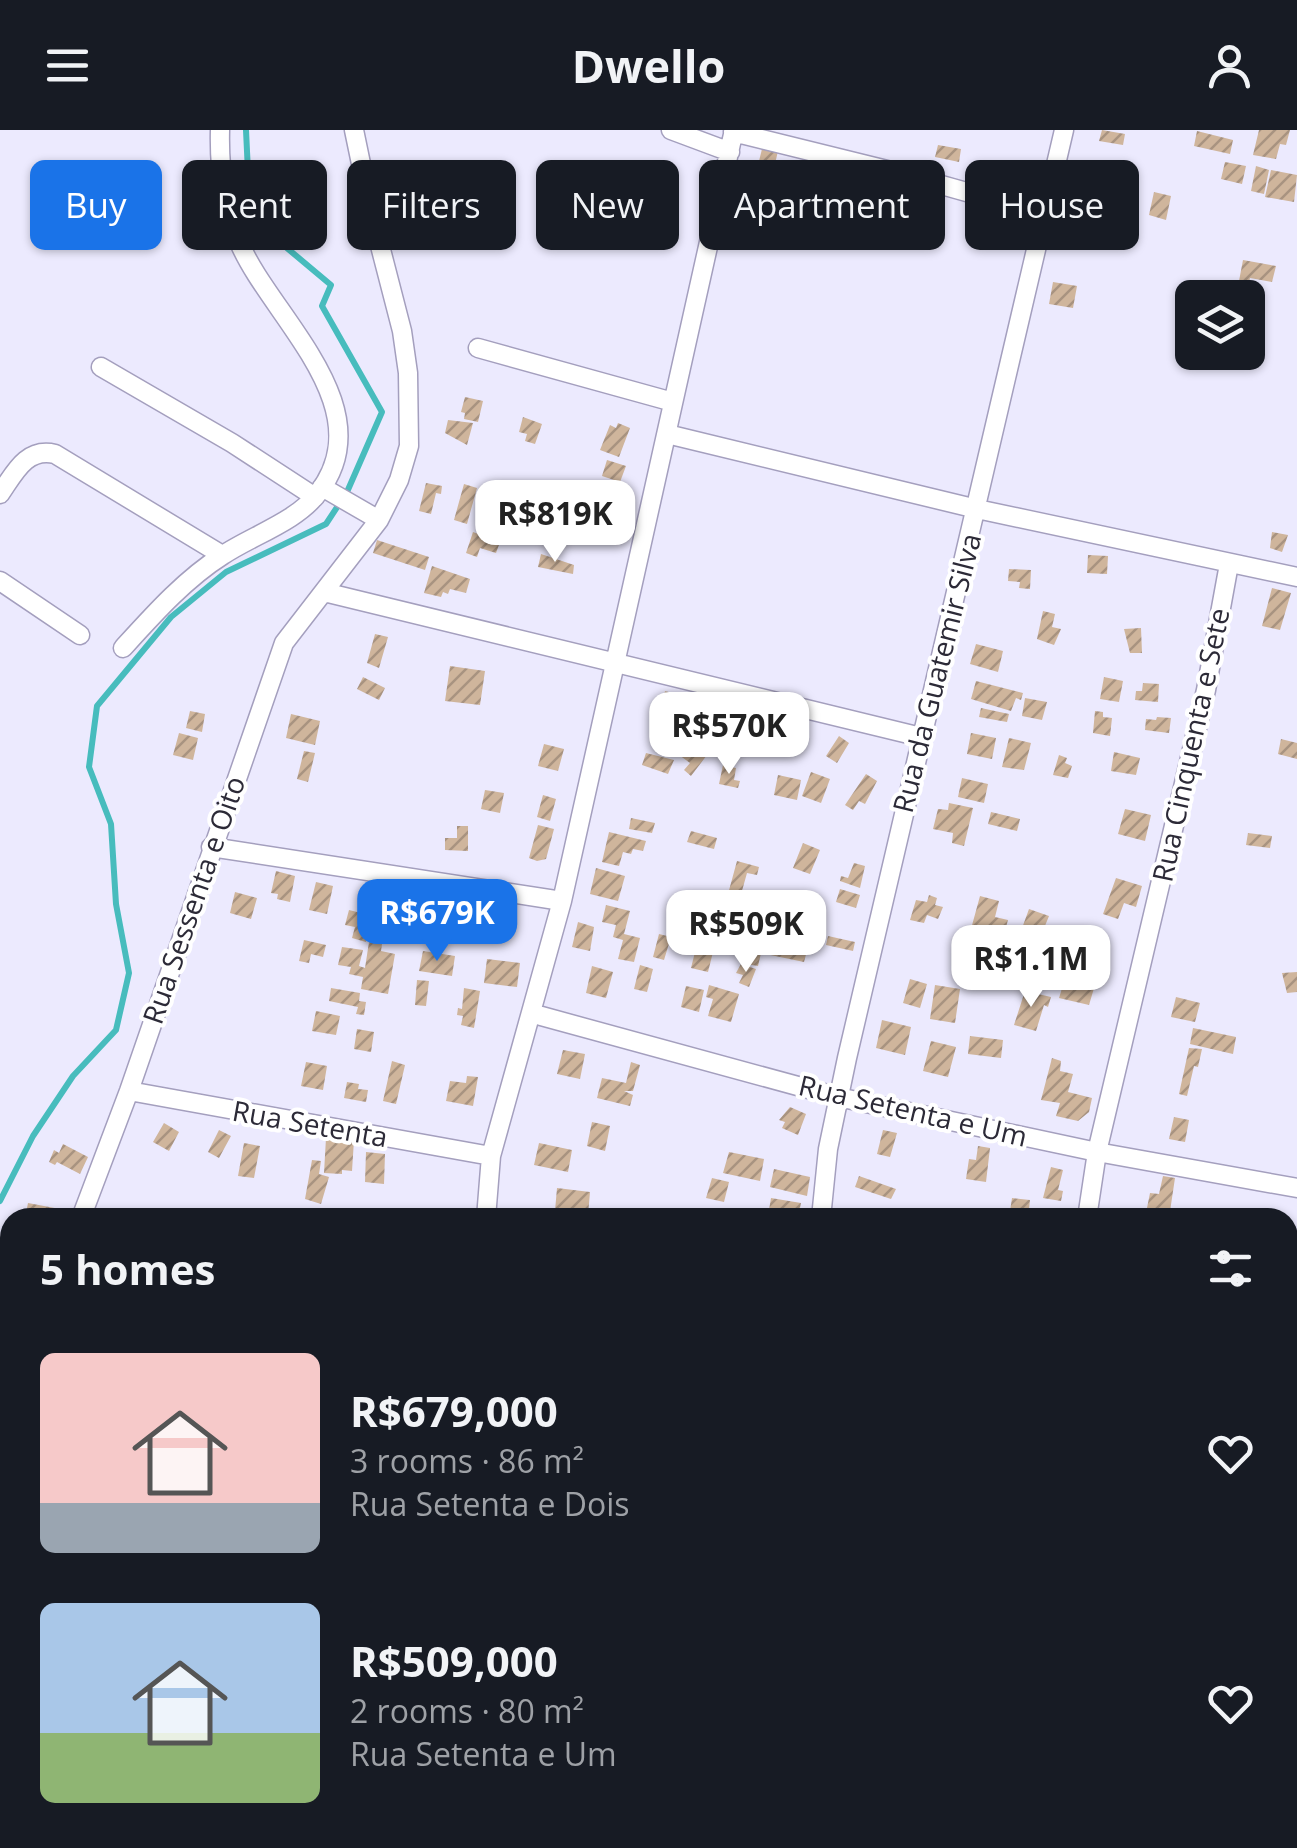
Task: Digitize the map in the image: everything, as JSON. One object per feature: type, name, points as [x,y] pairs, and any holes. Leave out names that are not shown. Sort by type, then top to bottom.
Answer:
[{"type":"street","points":[[123,648],[173,596],[222,555],[278,524],[323,492],[336,447],[332,396],[326,379],[240,245],[226,199],[219,130]]},
{"type":"street","name":"Rua Sessenta e Oito","points":[[85,1208],[284,643],[324,592],[400,480],[409,446],[408,373],[402,330],[354,130]]},
{"type":"street","points":[[671,130],[730,152]]},
{"type":"street","name":"Rua da Guatemir Silva","points":[[1057,160],[1064,130]]},
{"type":"street","points":[[487,1208],[491,1156],[534,1014],[562,901],[734,131],[965,192]]},
{"type":"street","name":"Rua da Guatemir Silva","points":[[823,1208],[838,1097],[1037,250]]},
{"type":"street","points":[[478,348],[673,402]]},
{"type":"street","points":[[101,367],[323,492],[374,516]]},
{"type":"street","points":[[666,434],[976,508],[1297,578]]},
{"type":"street","points":[[0,494],[31,455],[44,451],[55,454],[222,555]]},
{"type":"street","name":"Rua Cinquenta e Sete","points":[[1088,1208],[1096,1152],[1206,690],[1229,564]]},
{"type":"street","points":[[0,581],[80,634]]},
{"type":"street","points":[[324,592],[921,736]]},
{"type":"street","points":[[211,847],[562,901]]},
{"type":"street","name":"Rua Setenta e Um","points":[[534,1014],[838,1097],[1096,1152],[1297,1188]]},
{"type":"street","name":"Rua Setenta","points":[[129,1091],[491,1156]]},
{"type":"building","points":[[1102,130],[1125,134],[1123,145],[1099,141]]},
{"type":"building","points":[[1259,130],[1290,130],[1276,159],[1253,155]]},
{"type":"building","points":[[1197,131],[1233,140],[1230,154],[1194,146]]},
{"type":"building","points":[[768,145],[779,147],[776,160],[759,160],[762,149],[767,150]]},
{"type":"building","points":[[938,145],[961,149],[959,162],[935,157]]},
{"type":"building","points":[[1225,162],[1246,166],[1242,184],[1221,179]]},
{"type":"building","points":[[1256,166],[1269,170],[1264,194],[1251,191]]},
{"type":"building","points":[[1271,170],[1297,175],[1294,202],[1265,197]]},
{"type":"building","points":[[1154,192],[1171,196],[1166,220],[1149,215]]},
{"type":"building","points":[[1243,260],[1276,266],[1272,282],[1239,280]]},
{"type":"building","points":[[1053,282],[1077,286],[1073,308],[1049,304]]},
{"type":"building","points":[[465,397],[483,401],[478,422],[464,419],[465,413],[461,412]]},
{"type":"building","points":[[523,417],[542,424],[535,444],[525,441],[527,434],[519,432]]},
{"type":"building","points":[[448,420],[473,423],[467,445],[445,433]]},
{"type":"building","points":[[618,423],[630,428],[619,457],[600,450],[610,425],[616,428]]},
{"type":"building","points":[[607,460],[626,466],[620,482],[602,476]]},
{"type":"building","points":[[426,483],[442,486],[441,494],[436,493],[431,514],[419,511]]},
{"type":"building","points":[[464,484],[477,488],[467,524],[454,520]]},
{"type":"building","points":[[553,496],[557,521],[536,524],[532,500]]},
{"type":"building","points":[[473,532],[500,542],[496,553],[480,548],[477,557],[466,553]]},
{"type":"building","points":[[1272,532],[1288,535],[1282,552],[1270,548]]},
{"type":"building","points":[[377,540],[429,557],[425,570],[373,553]]},
{"type":"building","points":[[541,554],[574,565],[573,574],[538,567]]},
{"type":"building","points":[[1088,555],[1108,556],[1107,574],[1087,573]]},
{"type":"building","points":[[432,566],[470,579],[466,593],[450,589],[441,597],[424,593]]},
{"type":"building","points":[[1009,569],[1031,570],[1030,589],[1019,588],[1020,582],[1008,581]]},
{"type":"building","points":[[1272,588],[1291,593],[1280,630],[1262,626]]},
{"type":"building","points":[[1043,611],[1055,614],[1052,627],[1061,629],[1054,645],[1037,639]]},
{"type":"building","points":[[1141,628],[1142,653],[1130,653],[1124,629]]},
{"type":"building","points":[[375,634],[388,637],[379,668],[367,663]]},
{"type":"building","points":[[976,644],[1003,651],[998,672],[970,664]]},
{"type":"building","points":[[450,666],[485,671],[480,705],[445,701]]},
{"type":"building","points":[[363,677],[385,688],[379,700],[357,689]]},
{"type":"building","points":[[1104,677],[1123,681],[1119,702],[1100,699]]},
{"type":"building","points":[[976,681],[1023,693],[1021,700],[1016,698],[1011,711],[971,699]]},
{"type":"building","points":[[1143,683],[1159,684],[1158,702],[1135,700]]},
{"type":"building","points":[[665,691],[679,695],[678,713],[672,711],[669,724],[658,720]]},
{"type":"building","points":[[1025,698],[1047,702],[1042,720],[1022,716]]},
{"type":"building","points":[[981,708],[1009,714],[1007,722],[979,717]]},
{"type":"building","points":[[190,711],[205,714],[202,732],[186,728]]},
{"type":"building","points":[[1095,711],[1112,718],[1110,736],[1093,733]]},
{"type":"building","points":[[291,714],[320,721],[315,745],[286,738]]},
{"type":"building","points":[[779,714],[797,717],[794,741],[775,738]]},
{"type":"building","points":[[1171,718],[1169,733],[1145,730],[1146,719]]},
{"type":"building","points":[[732,719],[755,721],[753,737],[731,731]]},
{"type":"building","points":[[179,733],[198,738],[193,760],[173,755]]},
{"type":"building","points":[[971,733],[996,738],[992,759],[967,754]]},
{"type":"building","points":[[839,736],[849,743],[837,763],[826,756]]},
{"type":"building","points":[[696,738],[710,751],[691,776],[684,770],[690,763],[675,752],[682,742],[689,747]]},
{"type":"building","points":[[1009,738],[1031,743],[1024,770],[1002,767]]},
{"type":"building","points":[[1281,739],[1297,743],[1297,759],[1278,754]]},
{"type":"building","points":[[544,744],[564,749],[558,771],[538,766]]},
{"type":"building","points":[[304,751],[315,753],[308,782],[297,779]]},
{"type":"building","points":[[1114,752],[1140,758],[1136,775],[1111,771]]},
{"type":"building","points":[[646,753],[674,760],[668,774],[642,765]]},
{"type":"building","points":[[1059,755],[1072,766],[1068,778],[1053,775]]},
{"type":"building","points":[[723,765],[736,768],[734,780],[740,781],[738,788],[719,784]]},
{"type":"building","points":[[811,772],[830,779],[821,803],[802,796]]},
{"type":"building","points":[[866,774],[877,781],[865,804],[859,801],[853,810],[845,805]]},
{"type":"building","points":[[778,775],[801,780],[797,800],[774,795]]},
{"type":"building","points":[[962,778],[988,784],[984,803],[958,797]]},
{"type":"building","points":[[485,790],[504,793],[500,813],[481,809]]},
{"type":"building","points":[[543,795],[556,799],[550,821],[537,817]]},
{"type":"building","points":[[949,803],[973,808],[964,846],[952,843],[953,833],[933,829],[938,809],[948,810]]},
{"type":"building","points":[[1125,809],[1151,815],[1145,841],[1118,834]]},
{"type":"building","points":[[991,812],[1020,819],[1017,831],[988,824]]},
{"type":"building","points":[[631,818],[655,823],[652,833],[629,829]]},
{"type":"building","points":[[538,825],[554,829],[546,859],[537,861],[529,858]]},
{"type":"building","points":[[457,826],[468,826],[468,851],[445,850],[445,838],[457,838]]},
{"type":"building","points":[[691,831],[717,838],[714,849],[687,842]]},
{"type":"building","points":[[609,832],[646,841],[643,851],[623,852],[619,866],[602,862]]},
{"type":"building","points":[[1248,833],[1272,836],[1270,848],[1246,845]]},
{"type":"building","points":[[803,843],[820,850],[810,874],[793,868]]},
{"type":"building","points":[[737,861],[759,867],[757,875],[747,873],[740,898],[728,894]]},
{"type":"building","points":[[854,863],[865,866],[860,888],[840,881],[841,876],[848,878]]},
{"type":"building","points":[[596,868],[625,876],[618,901],[590,894]]},
{"type":"building","points":[[276,871],[295,876],[290,902],[271,893]]},
{"type":"building","points":[[1116,878],[1142,886],[1136,907],[1124,903],[1118,919],[1103,914]]},
{"type":"building","points":[[316,882],[333,886],[327,914],[309,910]]},
{"type":"building","points":[[393,884],[425,889],[418,940],[398,938],[402,915],[389,913]]},
{"type":"building","points":[[840,889],[860,895],[856,908],[836,902]]},
{"type":"building","points":[[235,892],[257,898],[251,919],[230,913]]},
{"type":"building","points":[[929,895],[937,898],[935,905],[943,907],[938,919],[927,915],[924,923],[910,920],[916,900],[927,902]]},
{"type":"building","points":[[980,896],[999,901],[995,917],[1008,920],[1003,938],[971,929]]},
{"type":"building","points":[[606,905],[630,911],[624,934],[640,938],[634,962],[618,959],[623,940],[613,937],[616,925],[602,922]]},
{"type":"building","points":[[778,909],[786,910],[778,941],[808,947],[804,962],[761,953],[758,966],[746,964],[750,947],[762,949],[765,934],[760,933],[765,910],[777,913]]},
{"type":"building","points":[[1029,909],[1049,916],[1036,948],[1017,942]]},
{"type":"building","points":[[349,910],[365,914],[362,929],[369,930],[366,942],[352,938],[355,927],[345,925]]},
{"type":"building","points":[[427,917],[459,922],[456,938],[424,932]]},
{"type":"building","points":[[578,922],[594,927],[590,951],[572,947]]},
{"type":"building","points":[[700,932],[717,936],[708,972],[691,968]]},
{"type":"building","points":[[735,933],[750,937],[746,954],[731,951]]},
{"type":"building","points":[[659,934],[671,937],[664,960],[653,957]]},
{"type":"building","points":[[828,936],[855,942],[853,951],[826,945]]},
{"type":"building","points":[[304,940],[326,945],[323,957],[311,954],[309,963],[299,961]]},
{"type":"building","points":[[369,942],[382,944],[381,951],[395,954],[388,994],[361,989],[363,977],[349,974],[351,967],[338,965],[342,947],[363,950],[359,966],[365,968]]},
{"type":"building","points":[[423,951],[455,956],[452,976],[419,971]]},
{"type":"building","points":[[971,956],[1001,961],[999,972],[970,967]]},
{"type":"building","points":[[1022,956],[1036,966],[1018,990],[1005,980]]},
{"type":"building","points":[[487,959],[520,963],[517,987],[484,983]]},
{"type":"building","points":[[1071,960],[1100,968],[1089,1005],[1059,998]]},
{"type":"building","points":[[741,964],[756,969],[749,987],[739,983],[743,975],[736,973]]},
{"type":"building","points":[[640,965],[653,969],[647,992],[634,989]]},
{"type":"building","points":[[592,966],[613,972],[606,998],[586,993]]},
{"type":"building","points":[[1297,972],[1297,992],[1287,993],[1282,973]]},
{"type":"building","points":[[910,979],[927,984],[920,1008],[903,1003]]},
{"type":"building","points":[[417,980],[429,981],[426,1006],[415,1005]]},
{"type":"building","points":[[709,985],[739,994],[731,1022],[708,1016],[713,999],[706,997]]},
{"type":"building","points":[[935,985],[960,989],[955,1023],[930,1019]]},
{"type":"building","points":[[686,986],[704,990],[699,1012],[681,1007]]},
{"type":"building","points":[[331,988],[360,993],[359,1001],[366,1002],[364,1015],[356,1014],[358,1007],[329,1001]]},
{"type":"building","points":[[464,988],[480,991],[474,1028],[461,1025],[463,1016],[457,1015],[458,1008],[462,1009]]},
{"type":"building","points":[[1025,991],[1051,997],[1048,1007],[1044,1005],[1036,1031],[1014,1025]]},
{"type":"building","points":[[1176,997],[1200,1003],[1195,1022],[1171,1017]]},
{"type":"building","points":[[316,1011],[340,1016],[336,1035],[312,1031]]},
{"type":"building","points":[[882,1020],[911,1027],[905,1055],[876,1048]]},
{"type":"building","points":[[1193,1028],[1236,1037],[1233,1054],[1190,1044]]},
{"type":"building","points":[[357,1029],[374,1032],[371,1052],[354,1049]]},
{"type":"building","points":[[970,1036],[1003,1040],[1001,1058],[968,1054]]},
{"type":"building","points":[[931,1041],[956,1047],[948,1077],[923,1071]]},
{"type":"building","points":[[1189,1048],[1202,1049],[1187,1096],[1179,1094]]},
{"type":"building","points":[[563,1050],[585,1054],[580,1079],[557,1074]]},
{"type":"building","points":[[1052,1058],[1061,1061],[1060,1071],[1073,1074],[1068,1092],[1092,1098],[1089,1112],[1078,1121],[1056,1116],[1060,1103],[1041,1100]]},
{"type":"building","points":[[392,1061],[405,1065],[396,1104],[383,1101]]},
{"type":"building","points":[[306,1062],[327,1066],[323,1090],[301,1086]]},
{"type":"building","points":[[631,1062],[640,1065],[633,1091],[624,1091],[633,1095],[630,1106],[597,1098],[602,1078],[626,1083]]},
{"type":"building","points":[[467,1076],[478,1077],[473,1106],[446,1101],[450,1081],[466,1083]]},
{"type":"building","points":[[347,1082],[368,1090],[366,1102],[344,1098]]},
{"type":"building","points":[[790,1107],[806,1114],[798,1135],[782,1128],[785,1122],[779,1120]]},
{"type":"building","points":[[1174,1117],[1189,1120],[1185,1142],[1169,1139]]},
{"type":"building","points":[[592,1122],[610,1126],[605,1151],[587,1146]]},
{"type":"building","points":[[164,1123],[179,1132],[169,1151],[153,1142]]},
{"type":"building","points":[[219,1130],[231,1136],[219,1158],[208,1152]]},
{"type":"building","points":[[883,1130],[897,1133],[890,1157],[877,1154]]},
{"type":"building","points":[[326,1138],[354,1140],[352,1171],[324,1173]]},
{"type":"building","points":[[244,1143],[260,1146],[254,1178],[238,1176]]},
{"type":"building","points":[[539,1143],[572,1150],[568,1172],[534,1165]]},
{"type":"building","points":[[63,1144],[88,1157],[80,1174],[49,1162],[54,1150],[59,1153]]},
{"type":"building","points":[[978,1146],[990,1148],[986,1182],[966,1179],[969,1159],[976,1160]]},
{"type":"building","points":[[366,1152],[385,1154],[384,1184],[365,1182]]},
{"type":"building","points":[[729,1152],[764,1159],[760,1181],[723,1173]]},
{"type":"building","points":[[312,1160],[321,1161],[319,1174],[329,1177],[321,1204],[305,1199]]},
{"type":"building","points":[[1051,1167],[1063,1170],[1058,1190],[1063,1191],[1061,1201],[1043,1198]]},
{"type":"building","points":[[774,1169],[810,1177],[807,1196],[770,1187]]},
{"type":"building","points":[[859,1176],[896,1189],[891,1199],[855,1187]]},
{"type":"building","points":[[1163,1176],[1175,1178],[1170,1208],[1147,1208],[1150,1193],[1159,1194]]},
{"type":"building","points":[[712,1178],[729,1182],[724,1202],[706,1198]]},
{"type":"building","points":[[557,1188],[590,1192],[589,1208],[555,1208]]},
{"type":"building","points":[[771,1198],[801,1203],[800,1208],[769,1208]]},
{"type":"building","points":[[1012,1198],[1030,1200],[1029,1208],[1010,1208]]},
{"type":"building","points":[[28,1203],[55,1208],[27,1208]]},
{"type":"waterway","points":[[0,1201],[33,1136],[73,1076],[116,1030],[129,973],[116,904],[111,824],[89,767],[97,706],[171,617],[226,572],[326,524],[347,492],[382,412],[322,306],[331,285],[269,233],[249,193],[246,130]]}]
